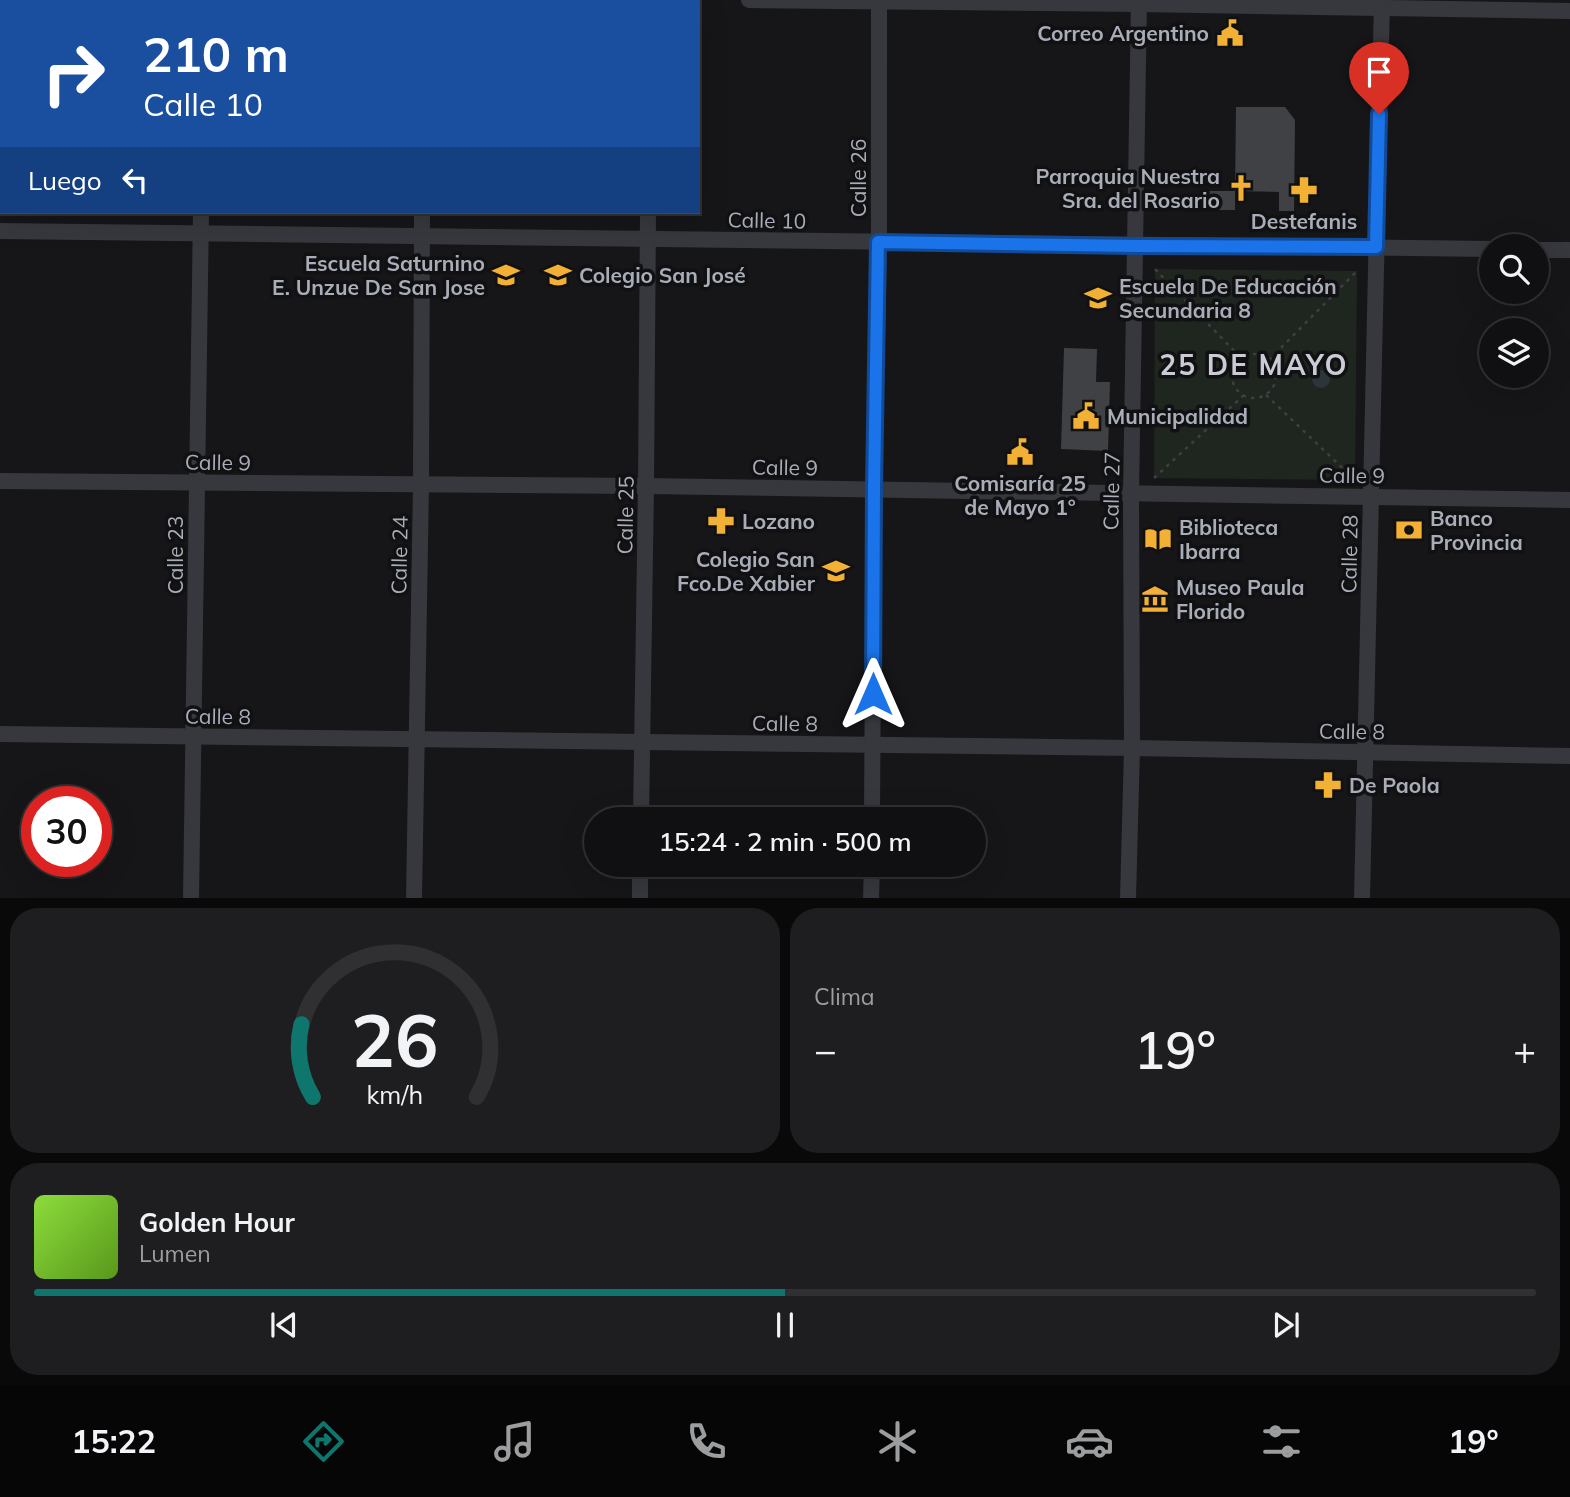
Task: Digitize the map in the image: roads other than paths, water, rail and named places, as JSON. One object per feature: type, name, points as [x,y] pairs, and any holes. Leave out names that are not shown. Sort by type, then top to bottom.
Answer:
[{"type":"street","points":[[749,0],[1382,4],[1570,11]]},
{"type":"street","name":"Calle 26","points":[[872,807],[879,1]]},
{"type":"street","name":"Calle 27","points":[[1128,898],[1132,748],[1131,494],[1139,2]]},
{"type":"street","name":"Calle 28","points":[[1362,898],[1382,4]]},
{"type":"street","name":"Calle 23","points":[[191,898],[201,214]]},
{"type":"street","name":"Calle 24","points":[[414,898],[421,485],[422,214]]},
{"type":"street","name":"Calle 25","points":[[641,807],[648,214]]},
{"type":"street","name":"Calle 10","points":[[0,231],[1479,249]]},
{"type":"street","points":[[1549,250],[1570,250]]},
{"type":"street","name":"Calle 9","points":[[0,481],[646,486],[1570,500]]},
{"type":"street","name":"Calle 8","points":[[0,733],[1132,748],[1570,757]]},
{"type":"street","points":[[640,877],[640,898]]},
{"type":"street","points":[[871,898],[872,877]]},
{"type":"place","name":"Correo Argentino","points":[[1230,33]]},
{"type":"place","name":"Parroquia Nuestra Sra. del Rosario","points":[[1241,188]]},
{"type":"place","name":"Destefanis","points":[[1304,190]]},
{"type":"place","name":"Escuela Saturnino E. Unzue De San Jose","points":[[506,275]]},
{"type":"place","name":"Colegio San José","points":[[558,275]]},
{"type":"place","name":"Escuela De Educación Secundaria 8","points":[[1098,298]]},
{"type":"place","name":"Municipalidad","points":[[1086,416]]},
{"type":"place","name":"Comisaría 25 de Mayo 1°","points":[[1020,452]]},
{"type":"place","name":"Lozano","points":[[721,521]]},
{"type":"place","name":"Banco Provincia","points":[[1409,530]]},
{"type":"place","name":"Biblioteca Ibarra","points":[[1158,539]]},
{"type":"place","name":"Colegio San Fco.De Xabier","points":[[836,571]]},
{"type":"place","name":"Museo Paula Florido","points":[[1155,599]]},
{"type":"place","name":"De Paola","points":[[1328,785]]},
{"type":"district","name":"25 DE MAYO","points":[[1254,364]]}]
